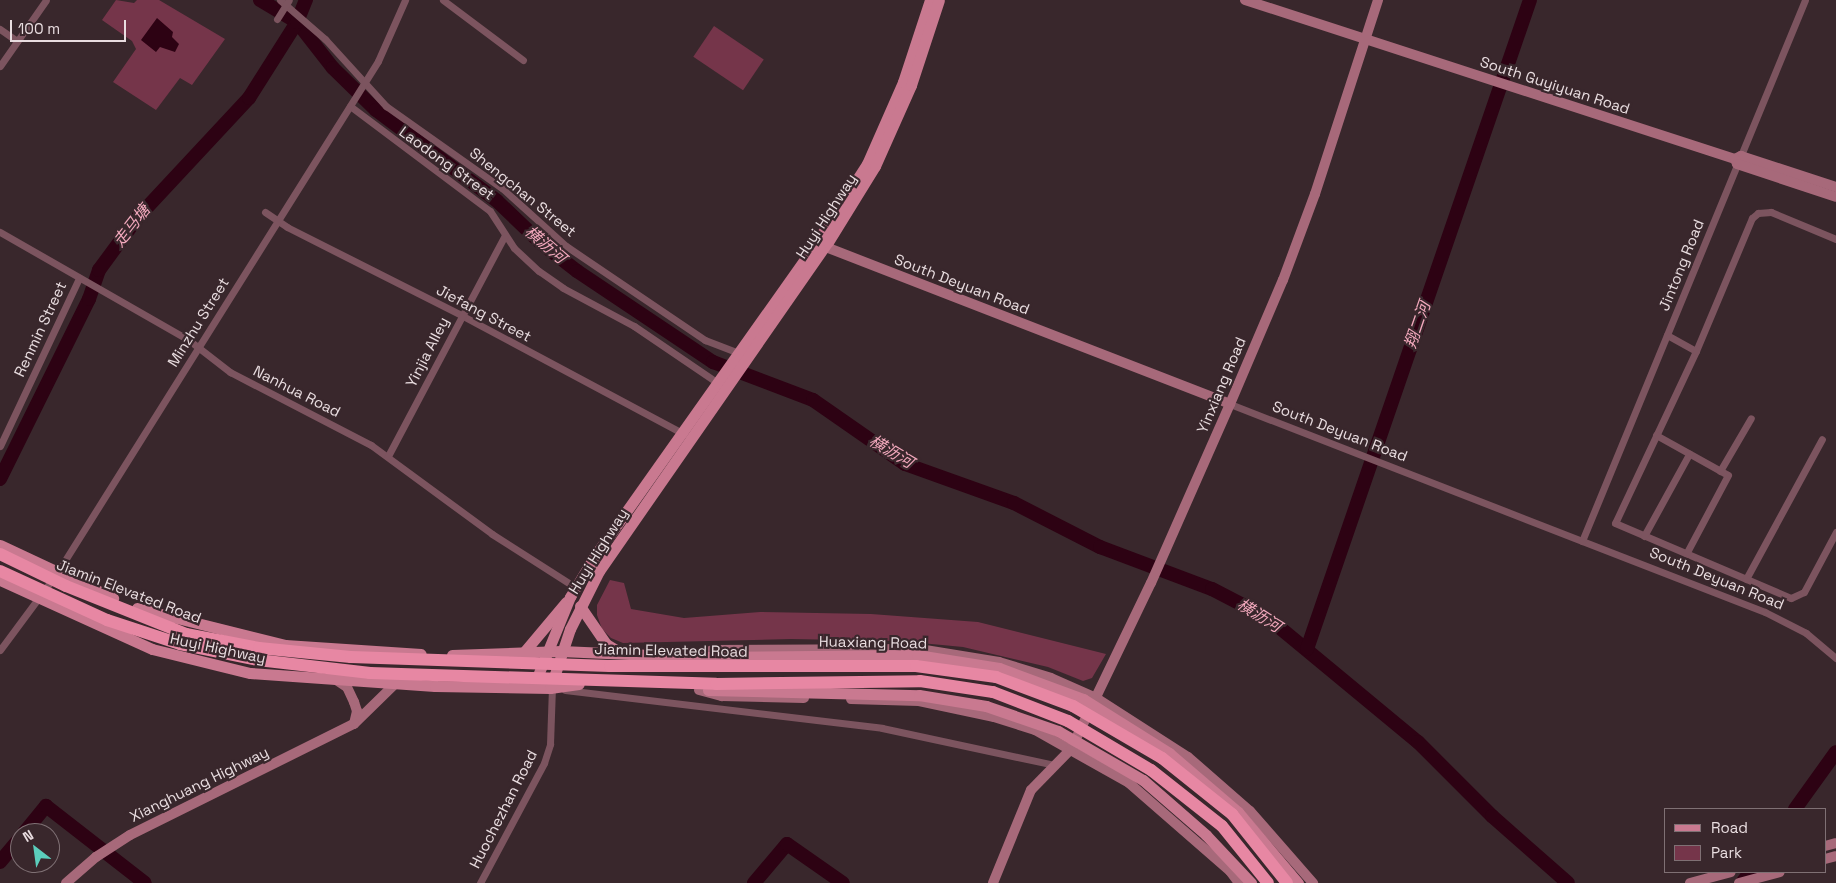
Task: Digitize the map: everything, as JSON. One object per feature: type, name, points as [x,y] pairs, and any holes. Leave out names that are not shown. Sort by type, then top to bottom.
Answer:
[{"type":"highway","name":"Jiamin Elevated Road","points":[[0,554],[66,586],[186,634],[260,648],[351,657],[610,666],[916,666],[996,677],[1073,706],[1162,758],[1232,814],[1286,883]]},
{"type":"highway","name":"Jiamin Elevated Road","points":[[0,571],[115,623],[180,644],[267,661],[370,673],[716,684],[920,681],[993,692],[1068,721],[1152,770],[1222,826],[1268,883]]},
{"type":"main road","name":"Huyi Highway","points":[[821,245],[868,163],[902,82],[930,0]]},
{"type":"main road","name":"Huyi Highway","points":[[555,651],[599,571],[687,436],[724,380],[875,166],[895,126],[939,0]]},
{"type":"main road","name":"Huyi Highway","points":[[0,580],[38,599],[152,649],[250,673],[396,683],[550,688],[555,651],[573,592],[687,436]]},
{"type":"main road","name":"Huyi Highway","points":[[0,544],[143,611],[285,645],[448,656],[555,651]]},
{"type":"main road","points":[[524,652],[573,592]]},
{"type":"main road","points":[[580,606],[606,644],[622,654]]},
{"type":"main road","points":[[533,687],[555,651]]},
{"type":"main road","name":"Huaxiang Road","points":[[555,651],[697,657],[917,655],[999,668],[1083,699],[1169,753],[1238,812],[1298,883]]},
{"type":"main road","points":[[550,688],[576,684],[698,690],[919,695],[986,706],[1058,731],[1143,780],[1224,852],[1251,883]]},
{"type":"street","points":[[0,66],[46,0]]},
{"type":"street","name":"Minzhu Street","points":[[0,650],[57,572],[364,84],[390,38],[405,0]]},
{"type":"street","points":[[443,0],[523,60]]},
{"type":"street","name":"South Guyiyuan Road","points":[[1245,0],[1737,160],[1836,197]]},
{"type":"street","name":"Yinxiang Road","points":[[993,883],[1031,790],[1071,749],[1151,583],[1230,404],[1283,280],[1378,0]]},
{"type":"street","name":"Jintong Road","points":[[1582,541],[1737,160],[1805,0]]},
{"type":"street","points":[[277,19],[285,3]]},
{"type":"street","name":"Shengchan Street","points":[[285,3],[303,18],[386,106],[502,188],[566,246],[705,340],[741,358]]},
{"type":"street","points":[[0,29],[17,41]]},
{"type":"street","name":"Laodong Street","points":[[350,106],[490,211],[520,255],[550,279],[628,322],[724,380]]},
{"type":"street","name":"South Guyiyuan Road","points":[[1737,160],[1836,187]]},
{"type":"street","name":"Jiefang Street","points":[[266,212],[278,221],[461,315],[687,436]]},
{"type":"street","points":[[1836,239],[1771,212],[1758,213],[1752,218],[1696,351],[1615,524],[1791,598],[1799,597],[1836,532]]},
{"type":"street","name":"Nanhua Road","points":[[0,232],[198,347],[230,372],[388,456],[573,592]]},
{"type":"street","name":"Yinjia Alley","points":[[388,456],[505,235]]},
{"type":"street","name":"South Deyuan Road","points":[[821,245],[1785,621],[1836,658]]},
{"type":"street","name":"Renmin Street","points":[[0,446],[79,278]]},
{"type":"street","points":[[1666,335],[1696,351]]},
{"type":"street","points":[[1720,471],[1751,418]]},
{"type":"street","points":[[1656,435],[1728,475],[1686,554]]},
{"type":"street","points":[[1746,579],[1822,439]]},
{"type":"street","points":[[1644,536],[1689,454]]},
{"type":"street","points":[[697,657],[713,650],[919,649],[998,662],[1051,678],[1096,698],[1188,757],[1250,812],[1313,883]]},
{"type":"street","points":[[335,679],[347,687],[354,702],[357,711],[354,724]]},
{"type":"street","name":"Xianghuang Highway","points":[[66,883],[106,849],[354,724],[396,683]]},
{"type":"street","points":[[550,688],[882,728],[1054,765]]},
{"type":"street","name":"Huochezhan Road","points":[[480,883],[547,754],[550,688]]},
{"type":"street","points":[[698,690],[722,696],[919,701],[994,717],[1035,730],[1129,783],[1230,871],[1239,883]]},
{"type":"street","points":[[1690,883],[1728,873]]},
{"type":"street","points":[[1739,883],[1776,873]]},
{"type":"green space","points":[[116,0],[134,3],[137,0],[159,0],[225,39],[192,85],[180,78],[156,110],[113,82],[136,49],[132,41],[102,20]]},
{"type":"green space","points":[[714,26],[764,60],[743,90],[693,57]]},
{"type":"green space","points":[[610,580],[624,583],[631,609],[684,618],[760,612],[871,614],[978,622],[1106,654],[1092,678],[1083,681],[1048,667],[963,647],[900,641],[791,639],[623,643],[611,638],[602,629],[597,615],[597,605]]},
{"type":"shaded area","points":[[157,18],[173,32],[172,37],[179,44],[175,52],[160,47],[156,52],[141,40]]},
{"type":"waterway","name":"横沥河","points":[[260,0],[297,22],[333,68],[376,110],[497,201],[541,243],[577,271],[713,362],[813,400],[905,464],[1014,503],[1100,547],[1212,589],[1268,618],[1418,742],[1492,816],[1568,883]]},
{"type":"waterway","name":"走马塘","points":[[0,479],[89,299],[99,270],[138,217],[249,98],[297,22],[306,0]]},
{"type":"waterway","name":"翔二河","points":[[1307,649],[1530,0]]},
{"type":"waterway","name":"横沥河","points":[[1796,808],[1836,752]]},
{"type":"waterway","points":[[32,823],[46,806],[145,883]]},
{"type":"waterway","points":[[754,883],[787,844],[843,883]]},
{"type":"waterway","points":[[0,862],[10,850]]},
{"type":"waterway","name":"横沥河","points":[[1742,883],[1749,873]]}]
